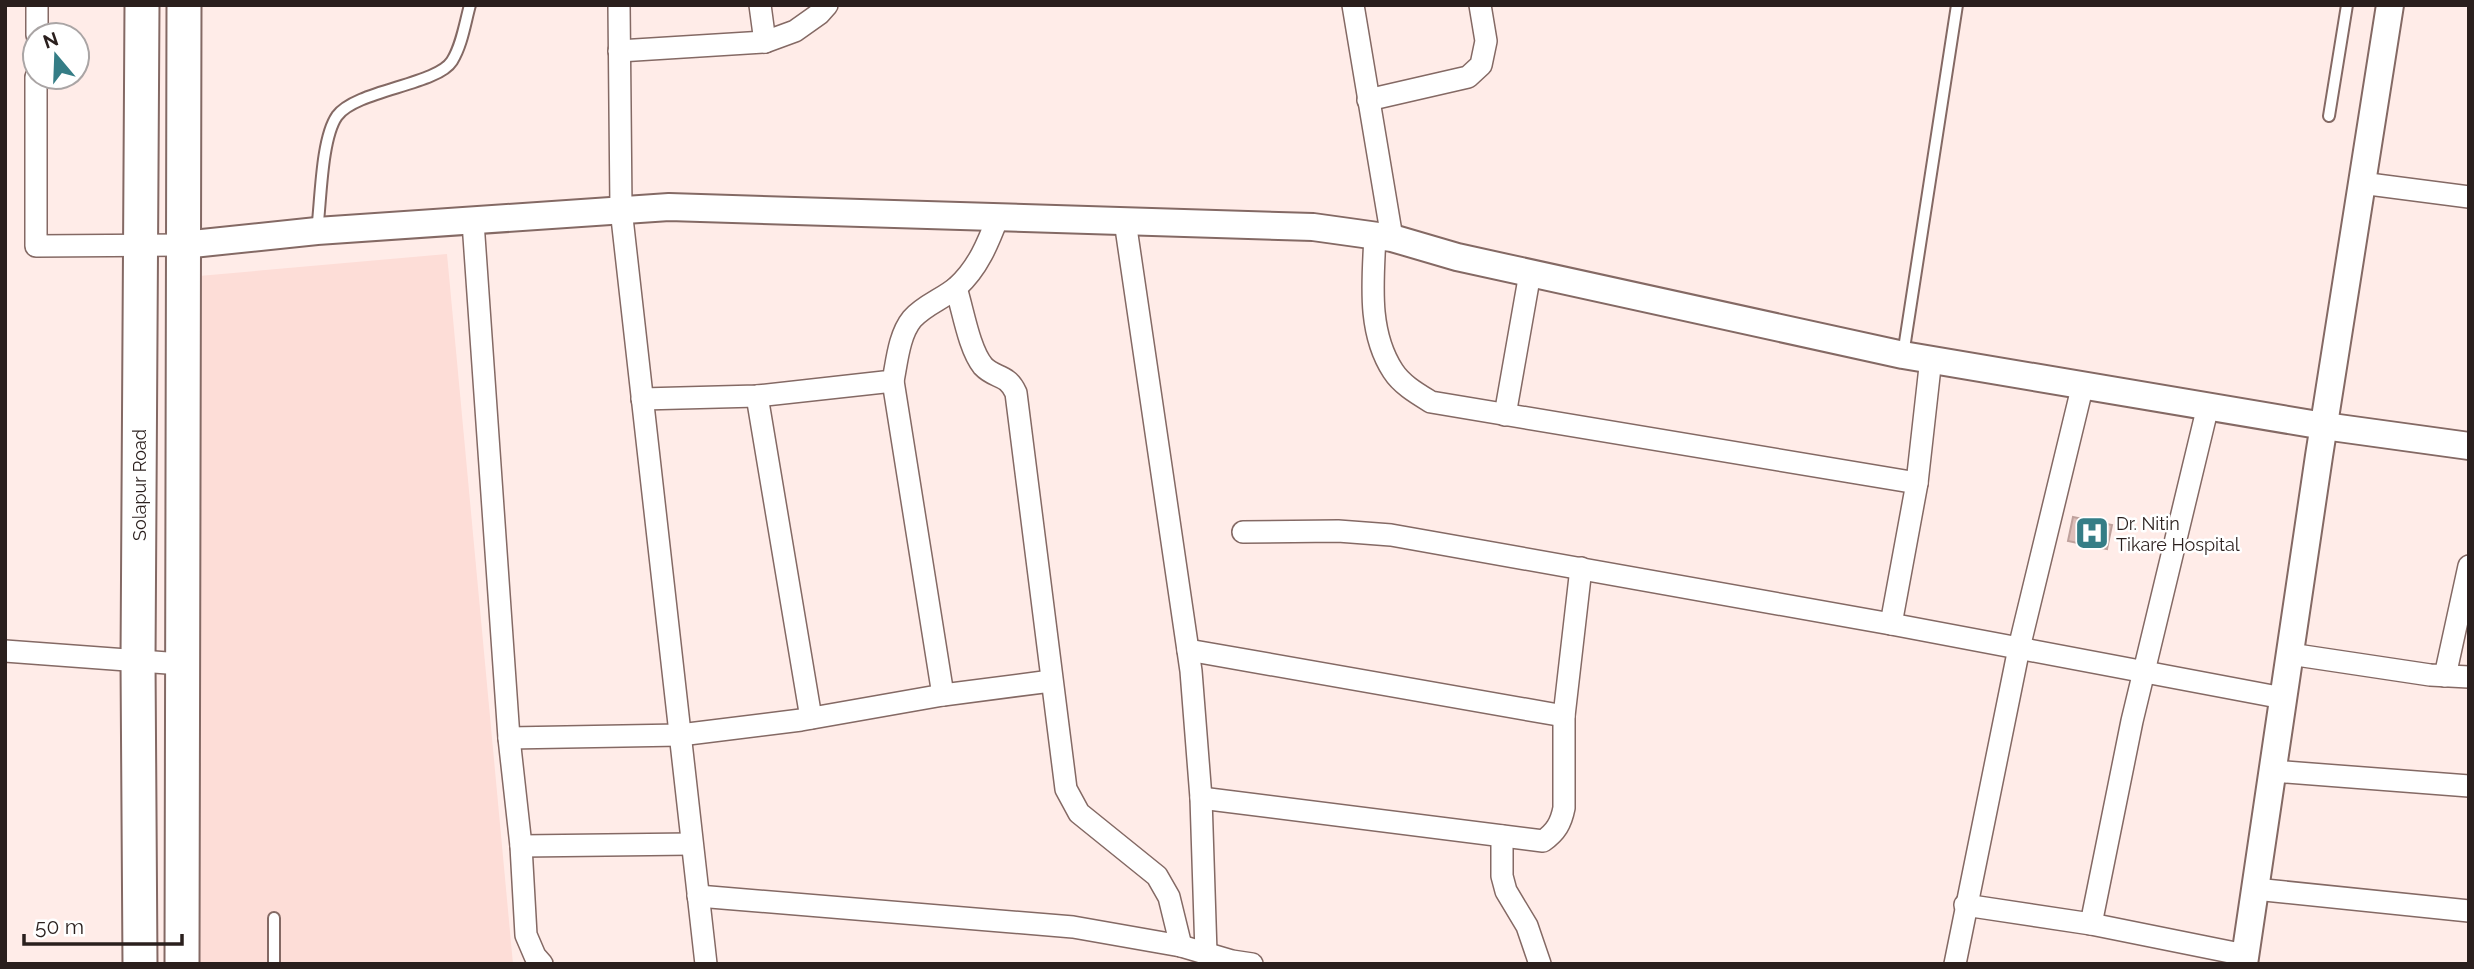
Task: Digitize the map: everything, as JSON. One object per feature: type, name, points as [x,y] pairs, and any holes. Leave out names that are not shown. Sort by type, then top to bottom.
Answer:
[{"type":"main road","name":"Solapur Road","points":[[140,964],[138,661],[142,5]]},
{"type":"main road","points":[[182,964],[184,5]]},
{"type":"street","points":[[618,5],[621,209],[706,964]]},
{"type":"street","points":[[760,5],[765,42]]},
{"type":"street","points":[[619,51],[765,42],[795,31],[819,15],[827,5]]},
{"type":"street","points":[[1353,5],[1368,100],[1383,237],[1373,310],[1382,345],[1393,372],[1408,388],[1431,402],[1917,483]]},
{"type":"street","points":[[1368,100],[1468,77],[1481,65],[1486,41],[1480,5]]},
{"type":"street","points":[[1965,905],[2091,924],[2244,959],[2390,5]]},
{"type":"street","points":[[36,91],[36,246],[183,245],[317,231],[669,207],[1313,227],[1383,237],[1457,257],[1903,355],[2324,426],[2469,446]]},
{"type":"street","points":[[2361,183],[2469,197]]},
{"type":"street","points":[[943,695],[893,381],[904,333],[911,320],[922,309],[956,288],[982,256],[999,217]]},
{"type":"street","points":[[1125,221],[1188,650],[1201,798],[1206,953]]},
{"type":"street","points":[[473,222],[509,738],[521,846],[526,935],[535,956],[542,964]]},
{"type":"street","points":[[1505,415],[1530,273]]},
{"type":"street","points":[[956,288],[976,355],[990,372],[1012,383],[1016,393],[1066,789],[1079,813],[1157,876],[1169,897],[1181,946]]},
{"type":"street","points":[[1891,624],[1917,483],[1931,358]]},
{"type":"street","points":[[642,399],[757,396],[893,381]]},
{"type":"street","points":[[1955,964],[2020,648],[2083,384]]},
{"type":"street","points":[[757,396],[811,718]]},
{"type":"street","points":[[2091,924],[2132,721],[2208,406]]},
{"type":"street","points":[[1243,532],[1338,531],[1391,536],[1891,624],[2283,698]]},
{"type":"street","points":[[2445,676],[2469,566]]},
{"type":"street","points":[[1201,798],[1543,841],[1555,832],[1564,808],[1564,716],[1581,568]]},
{"type":"street","points":[[1188,650],[1564,716]]},
{"type":"street","points":[[5,651],[181,664]]},
{"type":"street","points":[[2290,654],[2469,677]]},
{"type":"street","points":[[509,738],[680,736],[1051,681]]},
{"type":"street","points":[[2272,771],[2469,786]]},
{"type":"street","points":[[1502,836],[1502,876],[1506,891],[1527,926],[1540,964]]},
{"type":"street","points":[[521,846],[692,844]]},
{"type":"street","points":[[2255,889],[2469,911]]},
{"type":"street","points":[[698,896],[1073,927],[1181,946],[1252,964]]},
{"type":"lane","points":[[317,231],[328,136],[338,115],[349,105],[430,75],[450,64],[458,49],[470,5]]},
{"type":"lane","points":[[1903,355],[1957,5]]},
{"type":"lane","points":[[2329,116],[2347,5]]},
{"type":"lane","points":[[274,964],[275,918]]},
{"type":"shaded area","points":[[447,254],[513,964],[195,964],[199,276]]},
{"type":"building","points":[[2073,517],[2112,525],[2107,549],[2068,541]]},
{"type":"place","name":"Dr. Nitin Tikare Hospital","points":[[2092,533]]}]
